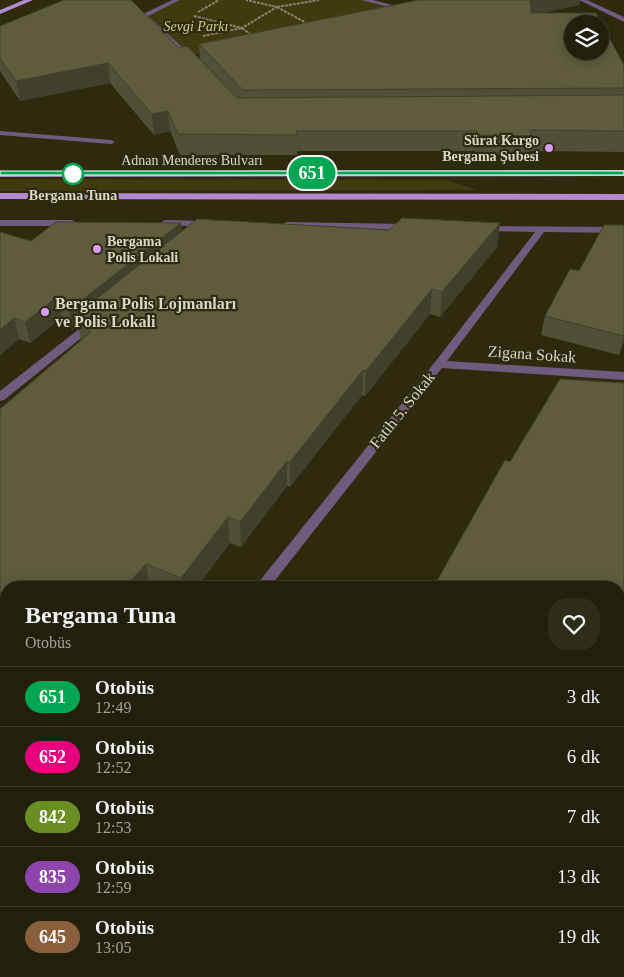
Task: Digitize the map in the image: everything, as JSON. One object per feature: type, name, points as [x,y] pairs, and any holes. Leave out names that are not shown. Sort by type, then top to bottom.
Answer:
[{"type":"main road","points":[[0,12],[30,0]]},
{"type":"main road","name":"Adnan Menderes Bulvarı","points":[[0,173],[624,173]]},
{"type":"main road","points":[[0,196],[624,197]]},
{"type":"street","points":[[176,0],[144,16],[194,63]]},
{"type":"street","points":[[364,0],[405,9]]},
{"type":"street","points":[[582,0],[624,20]]},
{"type":"street","points":[[387,13],[415,7]]},
{"type":"street","points":[[187,56],[196,54]]},
{"type":"street","points":[[0,133],[111,142]]},
{"type":"street","points":[[0,223],[78,223]]},
{"type":"street","points":[[156,223],[214,224],[198,236]]},
{"type":"street","points":[[273,225],[422,228]]},
{"type":"street","points":[[472,229],[624,230]]},
{"type":"street","name":"Fatih 5. Sokak","points":[[267,581],[439,364],[541,230]]},
{"type":"street","points":[[0,397],[98,319]]},
{"type":"street","name":"Zigana Sokak","points":[[439,364],[624,376]]},
{"type":"path","points":[[219,0],[191,16],[242,28],[260,40]]},
{"type":"path","points":[[247,0],[277,7],[315,28]]},
{"type":"path","points":[[173,42],[242,28],[277,7],[319,0]]},
{"type":"green space","name":"Sevgi Parkı","points":[[177,0],[364,0],[405,9],[187,56],[144,15]]},
{"type":"green space","points":[[0,179],[447,180],[478,190],[0,191]]},
{"type":"building","points":[[64,0],[131,0],[179,48],[187,46],[237,98],[624,95],[624,131],[530,130],[531,136],[478,135],[477,131],[296,131],[297,135],[178,134],[168,111],[152,114],[108,63],[16,81],[0,58],[0,26]]},
{"type":"building","points":[[419,0],[530,0],[531,13],[596,13],[597,15],[564,15],[564,60],[609,60],[609,37],[624,65],[624,88],[243,90],[199,44]]},
{"type":"building","points":[[402,218],[500,223],[442,292],[432,289],[366,371],[363,370],[290,462],[287,461],[240,522],[228,517],[181,578],[146,564],[130,581],[0,581],[0,409],[91,332],[76,315],[197,219],[389,230]]},
{"type":"building","name":"Bergama Polis Lojmanları ve Polis Lokali","points":[[56,222],[181,223],[69,310],[57,297],[25,322],[14,318],[0,330],[0,232],[31,241]]},
{"type":"building","points":[[604,225],[624,225],[624,336],[545,316],[570,269],[579,271]]},
{"type":"building","points":[[560,379],[624,383],[624,581],[437,581],[505,460],[510,462]]},
{"type":"bus line","name":"651","points":[[0,174],[624,173]]},
{"type":"place","name":"Sürat Kargo Bergama Şubesi","points":[[549,148]]},
{"type":"place","name":"Bergama Tuna","points":[[73,174]]},
{"type":"place","name":"Bergama Polis Lokali","points":[[97,249]]},
{"type":"place","name":"Bergama Polis Lojmanları ve Polis Lokali","points":[[45,312]]}]
